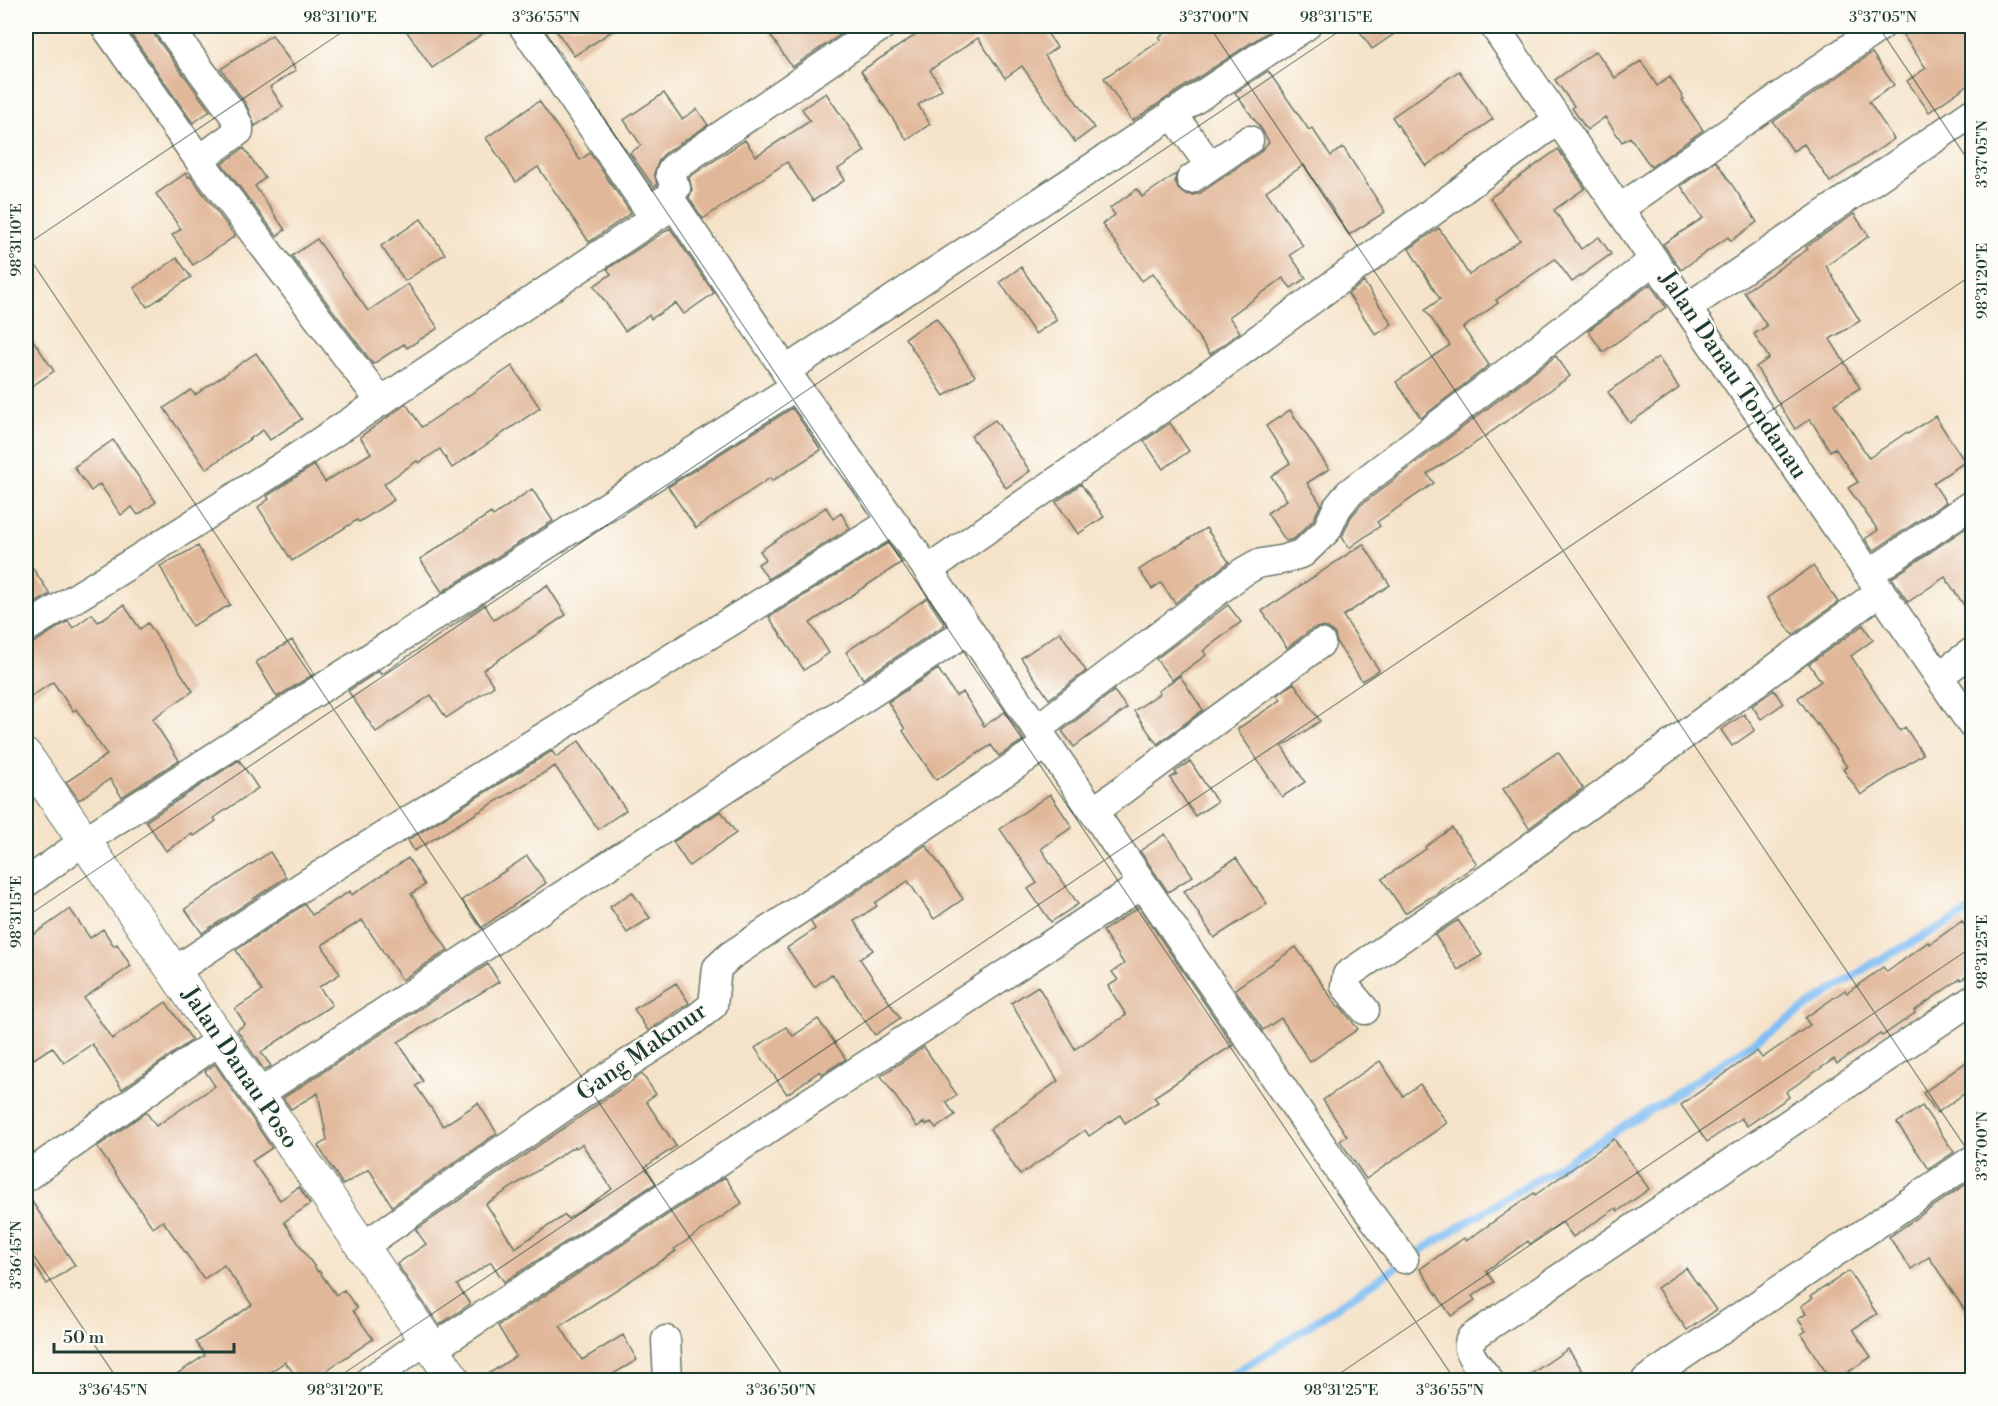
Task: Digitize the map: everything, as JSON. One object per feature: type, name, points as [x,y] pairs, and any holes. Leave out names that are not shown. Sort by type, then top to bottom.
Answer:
[{"type":"street","points":[[105,26],[199,160],[381,402]]},
{"type":"street","points":[[168,26],[240,126],[239,131],[231,139],[199,160]]},
{"type":"street","points":[[523,26],[649,210],[671,201]]},
{"type":"street","points":[[26,628],[257,484],[381,402],[671,201],[676,188],[670,174],[673,168],[882,26]]},
{"type":"street","points":[[26,883],[84,841],[791,378],[1172,113],[1306,26]]},
{"type":"street","name":"Jalan Danau Tondanau","points":[[1494,26],[1972,725]]},
{"type":"street","points":[[1619,209],[1881,26]]},
{"type":"street","points":[[1172,113],[1201,172],[1249,140]]},
{"type":"street","points":[[1687,308],[1972,113]]},
{"type":"street","points":[[928,570],[1190,389],[1558,120]]},
{"type":"street","points":[[671,201],[791,378],[928,570],[1353,1191],[1404,1259]]},
{"type":"street","name":"Gang Makmur","points":[[362,1247],[610,1075],[689,1024],[713,1005],[717,968],[730,956],[1042,736],[1243,572],[1257,564],[1303,553],[1327,530],[1336,508],[1349,493],[1654,260]]},
{"type":"street","points":[[1365,1010],[1345,986],[1347,975],[1475,888],[1875,582],[1972,504]]},
{"type":"street","points":[[173,972],[306,884],[893,521]]},
{"type":"street","points":[[257,1095],[968,630]]},
{"type":"street","points":[[1094,811],[1321,643]]},
{"type":"street","points":[[1939,676],[1972,652]]},
{"type":"street","name":"Jalan Danau Poso","points":[[26,756],[454,1380]]},
{"type":"street","points":[[370,1380],[1143,884]]},
{"type":"street","points":[[1490,1380],[1468,1350],[1471,1338],[1972,1000]]},
{"type":"street","points":[[26,1177],[220,1040]]},
{"type":"street","points":[[1646,1380],[1972,1160]]},
{"type":"street","points":[[666,1340],[668,1380]]},
{"type":"building","points":[[125,26],[152,26],[155,36],[210,111],[193,123]]},
{"type":"building","points":[[403,26],[494,26],[432,68]]},
{"type":"building","points":[[553,26],[620,26],[574,56]]},
{"type":"building","points":[[764,26],[853,26],[792,67]]},
{"type":"building","points":[[929,26],[1042,26],[1057,47],[1045,56],[1094,128],[1075,142],[1022,66],[1005,78],[978,38],[930,70],[942,89],[918,105],[930,124],[907,140],[861,71]]},
{"type":"building","points":[[1176,26],[1277,26],[1132,121],[1104,78],[1161,40],[1159,37]]},
{"type":"building","points":[[1356,26],[1406,26],[1372,49]]},
{"type":"building","points":[[1897,26],[1972,26],[1972,82],[1929,112],[1907,81],[1926,68]]},
{"type":"building","points":[[272,35],[296,70],[270,87],[283,107],[255,126],[246,104],[221,69]]},
{"type":"building","points":[[1596,51],[1615,78],[1641,61],[1657,86],[1670,77],[1684,99],[1682,100],[1703,130],[1651,167],[1630,137],[1622,142],[1605,117],[1587,130],[1572,108],[1574,106],[1555,80]]},
{"type":"building","points":[[1872,53],[1894,85],[1869,102],[1894,139],[1830,182],[1804,144],[1793,151],[1773,122]]},
{"type":"building","points":[[1268,71],[1309,130],[1312,128],[1331,156],[1343,147],[1385,212],[1349,235],[1304,165],[1266,191],[1303,246],[1290,255],[1306,278],[1291,288],[1283,278],[1229,317],[1240,332],[1210,354],[1153,273],[1142,281],[1102,224],[1115,215],[1110,208],[1137,189],[1142,197],[1176,174],[1175,181],[1178,189],[1184,194],[1200,193],[1259,153],[1269,142],[1235,93]]},
{"type":"building","points":[[1459,71],[1493,119],[1426,166],[1392,117]]},
{"type":"building","points":[[664,93],[682,119],[697,109],[708,125],[664,154],[654,173],[657,185],[654,187],[630,153],[641,145],[624,120]]},
{"type":"building","points":[[826,93],[865,151],[838,169],[845,180],[813,201],[787,162],[703,219],[689,198],[692,190],[689,177],[745,140],[756,156],[810,121],[802,109]]},
{"type":"building","points":[[539,101],[580,160],[590,153],[631,213],[589,242],[538,167],[516,182],[486,138]]},
{"type":"building","points":[[244,148],[265,178],[255,186],[285,230],[277,236],[222,164]]},
{"type":"building","points":[[1558,149],[1585,188],[1554,210],[1581,249],[1599,237],[1611,254],[1572,282],[1555,259],[1496,300],[1498,303],[1463,328],[1489,365],[1421,418],[1396,382],[1450,345],[1425,310],[1440,299],[1409,249],[1439,228],[1469,275],[1520,240],[1490,198]]},
{"type":"building","points":[[1716,161],[1757,222],[1731,241],[1728,237],[1681,270],[1663,244],[1703,218],[1681,186]]},
{"type":"building","points":[[186,173],[235,236],[193,265],[172,235],[181,229],[156,194]]},
{"type":"building","points":[[1854,214],[1869,236],[1826,266],[1860,321],[1830,339],[1860,388],[1834,404],[1869,458],[1935,416],[1965,462],[1933,483],[1946,502],[1873,551],[1865,539],[1878,530],[1848,488],[1858,482],[1835,448],[1830,451],[1810,419],[1795,429],[1756,367],[1769,358],[1754,334],[1767,326],[1744,292],[1808,249],[1806,247]]},
{"type":"building","points":[[421,219],[445,254],[405,281],[381,246]]},
{"type":"building","points":[[670,228],[714,293],[684,314],[676,303],[651,319],[649,315],[625,331],[594,286],[611,274],[607,269]]},
{"type":"building","points":[[317,239],[368,311],[408,284],[438,328],[407,348],[404,344],[373,364],[292,256]]},
{"type":"building","points":[[177,258],[191,277],[147,307],[134,288]]},
{"type":"building","points":[[1021,267],[1057,320],[1035,334],[1000,282]]},
{"type":"building","points":[[1364,282],[1392,324],[1376,335],[1348,294]]},
{"type":"building","points":[[1650,284],[1666,307],[1603,352],[1588,331]]},
{"type":"building","points":[[936,318],[975,376],[944,396],[905,338]]},
{"type":"building","points":[[26,330],[54,371],[26,390]]},
{"type":"building","points":[[256,353],[302,419],[270,440],[263,430],[206,469],[164,408],[191,390],[195,395]]},
{"type":"building","points":[[1556,356],[1570,376],[1467,449],[1427,474],[1434,483],[1377,522],[1380,526],[1349,548],[1342,537],[1351,517],[1361,505]]},
{"type":"building","points":[[1658,357],[1679,388],[1630,423],[1608,392]]},
{"type":"building","points":[[512,366],[540,408],[452,468],[440,449],[419,463],[417,461],[384,484],[394,500],[359,522],[357,520],[292,561],[258,507],[269,499],[267,496],[314,465],[325,482],[371,453],[360,437],[406,404],[422,427]]},
{"type":"building","points":[[792,408],[821,450],[772,481],[770,478],[696,528],[668,487]]},
{"type":"building","points":[[1290,410],[1329,469],[1307,483],[1321,504],[1313,520],[1294,539],[1286,541],[1267,513],[1287,500],[1271,476],[1290,463],[1266,426]]},
{"type":"building","points":[[995,420],[1030,471],[1006,488],[971,436]]},
{"type":"building","points":[[1170,423],[1189,451],[1163,469],[1144,441]]},
{"type":"building","points":[[113,440],[156,502],[138,515],[132,507],[121,515],[100,484],[91,491],[74,467]]},
{"type":"building","points":[[1081,484],[1104,517],[1078,534],[1056,502]]},
{"type":"building","points":[[532,489],[553,521],[442,592],[420,559],[491,513],[493,516]]},
{"type":"building","points":[[826,507],[833,519],[841,513],[850,528],[768,579],[758,564],[766,559],[760,551]]},
{"type":"building","points":[[1972,524],[1972,617],[1945,577],[1908,602],[1892,578]]},
{"type":"building","points":[[1206,528],[1229,562],[1175,603],[1161,583],[1152,589],[1139,570]]},
{"type":"building","points":[[888,543],[902,562],[810,623],[829,653],[804,670],[769,617]]},
{"type":"building","points":[[1363,544],[1390,585],[1343,616],[1379,670],[1362,681],[1337,643],[1335,634],[1328,628],[1312,629],[1287,648],[1262,611]]},
{"type":"building","points":[[198,546],[230,605],[192,626],[160,566]]},
{"type":"building","points":[[26,558],[50,594],[26,609]]},
{"type":"building","points":[[1813,566],[1838,602],[1793,635],[1767,598]]},
{"type":"building","points":[[547,585],[566,615],[483,670],[494,686],[446,718],[431,695],[376,732],[348,691],[379,671],[381,675],[484,604],[494,620]]},
{"type":"building","points":[[927,598],[945,625],[863,679],[846,652]]},
{"type":"building","points":[[124,605],[140,629],[148,623],[193,691],[152,719],[179,760],[122,797],[110,779],[79,800],[66,782],[107,755],[76,709],[73,711],[53,682],[26,700],[26,644],[35,642],[68,621],[73,628],[92,614],[98,622]]},
{"type":"building","points":[[1228,605],[1241,622],[1203,651],[1206,655],[1172,680],[1156,659]]},
{"type":"building","points":[[1863,625],[1873,640],[1851,656],[1900,731],[1905,727],[1923,754],[1861,795],[1843,769],[1847,767],[1798,698],[1821,681],[1809,664]]},
{"type":"building","points":[[1060,632],[1086,671],[1049,699],[1021,658]]},
{"type":"building","points":[[292,640],[314,674],[277,697],[256,662]]},
{"type":"building","points":[[938,669],[956,696],[963,692],[984,726],[1005,712],[1024,740],[999,756],[991,745],[936,780],[903,731],[905,729],[888,702]]},
{"type":"building","points":[[1180,676],[1203,710],[1157,744],[1134,711]]},
{"type":"building","points":[[1294,683],[1320,721],[1282,747],[1305,782],[1282,797],[1237,729],[1281,700],[1278,695]]},
{"type":"building","points":[[1774,690],[1783,704],[1761,719],[1752,706]]},
{"type":"building","points":[[1114,691],[1127,708],[1074,747],[1062,731]]},
{"type":"building","points":[[1744,714],[1755,730],[1732,746],[1721,730]]},
{"type":"building","points":[[579,741],[626,810],[598,829],[555,766],[414,851],[408,840],[552,751],[556,757]]},
{"type":"building","points":[[1558,752],[1583,788],[1529,828],[1503,789]]},
{"type":"building","points":[[239,760],[258,788],[214,818],[216,821],[166,851],[146,821]]},
{"type":"building","points":[[1190,761],[1217,802],[1195,816],[1170,778]]},
{"type":"building","points":[[1050,794],[1072,827],[1041,849],[1078,904],[1051,922],[1028,889],[1037,883],[1000,829]]},
{"type":"building","points":[[721,811],[736,833],[689,866],[673,842]]},
{"type":"building","points":[[1452,828],[1477,864],[1405,913],[1382,879]]},
{"type":"building","points":[[1165,834],[1193,876],[1168,892],[1140,851]]},
{"type":"building","points":[[926,845],[963,899],[934,919],[908,881],[875,903],[877,906],[854,921],[873,950],[860,959],[900,1018],[875,1035],[832,974],[814,987],[787,948],[815,929],[811,922]]},
{"type":"building","points":[[270,852],[286,877],[202,933],[185,909]]},
{"type":"building","points":[[527,856],[546,883],[481,928],[462,900]]},
{"type":"building","points":[[408,858],[425,885],[411,894],[448,950],[402,980],[362,920],[322,945],[340,974],[319,987],[332,1005],[261,1052],[271,1066],[264,1070],[237,1030],[245,1024],[235,1009],[262,991],[236,950],[305,904],[312,915],[350,891],[352,895]]},
{"type":"building","points":[[1236,858],[1267,904],[1214,938],[1184,891]]},
{"type":"building","points":[[632,892],[650,918],[627,933],[610,907]]},
{"type":"building","points":[[1139,907],[1233,1045],[1154,1097],[1158,1102],[1125,1123],[1120,1115],[1089,1136],[1085,1130],[1020,1175],[990,1129],[1058,1081],[1011,1003],[1038,986],[1075,1049],[1126,1015],[1108,986],[1118,980],[1112,972],[1124,964],[1103,931]]},
{"type":"building","points":[[70,909],[90,938],[103,929],[114,946],[117,944],[131,966],[84,998],[112,1039],[166,1002],[192,1040],[122,1089],[92,1044],[64,1063],[52,1047],[26,1064],[26,940]]},
{"type":"building","points":[[1458,920],[1482,955],[1458,970],[1435,935]]},
{"type":"building","points":[[1962,921],[1972,936],[1972,972],[1914,1011],[1915,1013],[1882,1036],[1880,1034],[1837,1064],[1834,1059],[1786,1092],[1789,1097],[1747,1126],[1741,1118],[1707,1142],[1681,1105],[1757,1051],[1762,1058],[1810,1025],[1805,1018],[1845,990],[1847,993],[1883,967],[1887,972]]},
{"type":"building","points":[[1296,947],[1338,1007],[1340,1006],[1358,1029],[1310,1062],[1281,1018],[1263,1030],[1235,989]]},
{"type":"building","points":[[488,964],[499,982],[398,1042],[423,1081],[416,1086],[443,1126],[478,1103],[497,1133],[392,1206],[369,1169],[343,1185],[318,1146],[327,1140],[318,1093],[291,1109],[283,1098]]},
{"type":"building","points":[[676,983],[689,1003],[648,1031],[634,1009]]},
{"type":"building","points":[[818,1019],[846,1059],[822,1074],[820,1071],[787,1094],[755,1048],[786,1027],[793,1036]]},
{"type":"building","points":[[924,1047],[957,1095],[946,1102],[955,1115],[936,1128],[931,1122],[926,1125],[924,1122],[917,1127],[881,1076]]},
{"type":"building","points":[[1972,1058],[1972,1088],[1937,1113],[1923,1093]]},
{"type":"building","points":[[1380,1061],[1403,1096],[1420,1084],[1447,1123],[1366,1179],[1340,1141],[1347,1136],[1323,1100]]},
{"type":"building","points":[[215,1064],[272,1148],[252,1161],[280,1200],[299,1187],[310,1204],[284,1222],[336,1295],[344,1290],[357,1308],[353,1311],[373,1339],[312,1380],[299,1380],[285,1362],[258,1380],[168,1380],[205,1355],[196,1342],[252,1305],[224,1265],[204,1279],[163,1221],[153,1228],[97,1147],[146,1112],[156,1126],[215,1086],[205,1071]]},
{"type":"building","points":[[642,1074],[656,1094],[646,1101],[676,1146],[645,1167],[656,1183],[504,1282],[491,1262],[457,1285],[470,1304],[439,1325],[397,1264],[426,1244],[416,1230]],"holes":[[[582,1144],[612,1189],[568,1219],[565,1215],[515,1248],[486,1204],[575,1146],[576,1148]]]},
{"type":"building","points":[[1922,1106],[1954,1152],[1929,1169],[1897,1123]]},
{"type":"building","points":[[1614,1139],[1649,1189],[1618,1211],[1616,1208],[1573,1237],[1562,1222],[1530,1244],[1528,1241],[1486,1271],[1494,1282],[1472,1296],[1475,1300],[1451,1316],[1420,1269],[1464,1238],[1466,1241],[1534,1193],[1535,1195]]},
{"type":"building","points":[[725,1177],[742,1203],[674,1249],[676,1251],[560,1326],[582,1360],[623,1335],[637,1360],[603,1380],[479,1380],[516,1356],[498,1326]]},
{"type":"building","points":[[1972,1180],[1972,1321],[1929,1257],[1911,1269],[1889,1237]]},
{"type":"building","points":[[26,1193],[75,1265],[47,1284],[26,1252]]},
{"type":"building","points":[[1686,1268],[1716,1310],[1687,1330],[1657,1288]]},
{"type":"building","points":[[1849,1271],[1877,1314],[1853,1329],[1871,1357],[1836,1380],[1831,1380],[1801,1334],[1806,1331],[1798,1319],[1806,1314],[1801,1306],[1813,1298],[1811,1296]]},
{"type":"building","points":[[1568,1349],[1589,1380],[1522,1380]]},
{"type":"waterway","points":[[1222,1380],[1268,1353],[1428,1246],[1660,1104],[1872,964],[1972,910]]}]
